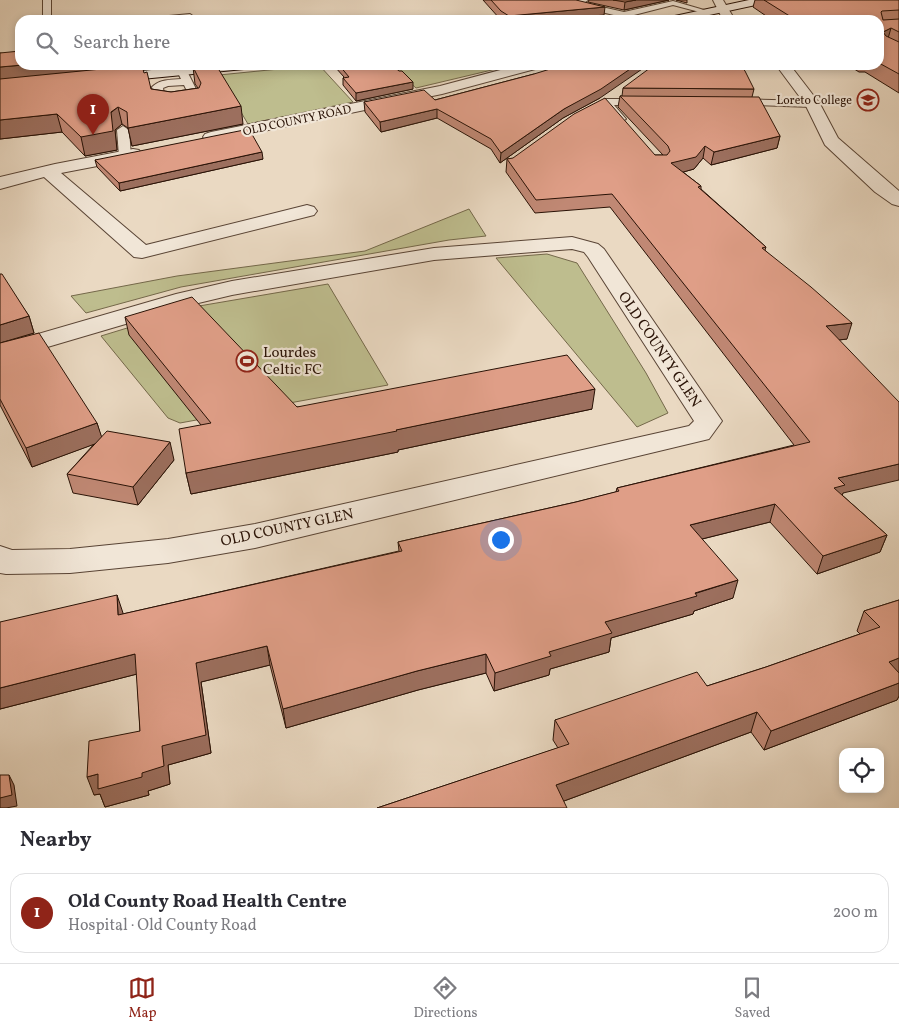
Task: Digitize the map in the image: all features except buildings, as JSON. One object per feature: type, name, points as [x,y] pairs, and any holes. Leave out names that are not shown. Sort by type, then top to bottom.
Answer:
[{"type":"street","points":[[693,15],[707,12],[720,4],[765,0]]},
{"type":"street","points":[[720,4],[726,15]]},
{"type":"street","points":[[93,80],[203,70]]},
{"type":"street","name":"OLD COUNTY ROAD","points":[[200,140],[442,90],[516,70]]},
{"type":"street","points":[[787,70],[812,104],[830,141],[882,188],[899,200]]},
{"type":"street","points":[[0,183],[48,171],[153,150]]},
{"type":"street","points":[[48,171],[142,252],[307,211]]},
{"type":"street","name":"OLD COUNTY GLEN","points":[[0,353],[184,299],[232,288],[434,254],[572,243],[591,248],[596,254],[708,421],[699,433],[255,536],[168,551],[70,561],[6,562],[0,558]]},
{"type":"lane","points":[[47,0],[48,15]]},
{"type":"lane","points":[[584,0],[576,3],[630,15]]},
{"type":"lane","points":[[662,0],[675,3],[673,4]]},
{"type":"lane","points":[[627,14],[673,4],[707,12]]},
{"type":"lane","points":[[601,104],[620,92]]},
{"type":"lane","points":[[601,104],[654,102]]},
{"type":"lane","points":[[722,102],[812,104]]},
{"type":"lane","points":[[601,104],[630,129]]},
{"type":"lane","points":[[123,130],[125,156]]},
{"type":"shaded area","points":[[269,70],[324,70],[353,102],[248,124],[219,75]]},
{"type":"shaded area","points":[[396,70],[492,70],[416,88]]},
{"type":"shaded area","points":[[469,209],[486,236],[449,240],[181,287],[86,313],[71,296],[177,276],[365,251]]},
{"type":"shaded area","points":[[547,254],[577,263],[646,373],[668,413],[637,427],[496,258]]},
{"type":"shaded area","name":"Lourdes Celtic FC","points":[[328,284],[388,385],[180,423],[168,418],[101,336],[199,306]]},
{"type":"place","name":"Loreto College","points":[[868,100]]},
{"type":"place","name":"Old County Road Health Centre","points":[[93,135]]},
{"type":"place","name":"Lourdes Celtic FC","points":[[247,361]]}]
